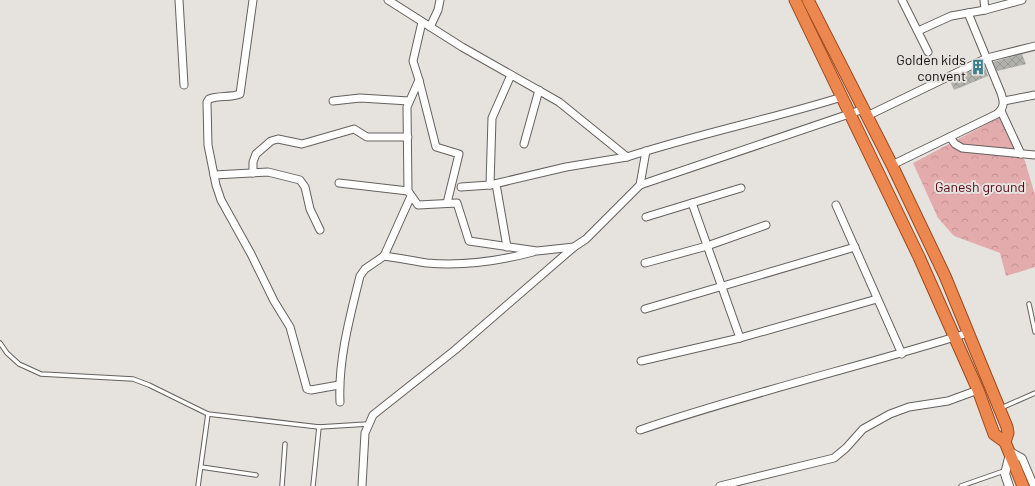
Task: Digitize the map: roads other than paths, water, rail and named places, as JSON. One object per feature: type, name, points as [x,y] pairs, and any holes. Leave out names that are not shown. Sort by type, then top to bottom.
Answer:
[{"type":"highway","points":[[795,0],[955,337],[978,390],[995,436],[1008,451],[1023,486]]},
{"type":"highway","points":[[808,0],[892,165],[944,276],[1008,430],[1008,451]]},
{"type":"street","points":[[179,0],[184,85]]},
{"type":"street","points":[[253,0],[240,94],[234,96],[215,97],[209,99],[207,102],[208,145],[214,174],[221,200],[251,254],[274,302],[290,327],[307,389],[311,390],[339,385]]},
{"type":"street","points":[[388,0],[422,22],[559,102],[627,157]]},
{"type":"street","points":[[430,26],[438,10],[440,0]]},
{"type":"street","points":[[902,0],[928,52]]},
{"type":"street","points":[[984,0],[985,10]]},
{"type":"street","points":[[918,31],[951,16],[985,10],[1022,0]]},
{"type":"street","points":[[968,13],[1004,101],[1001,111],[1021,154]]},
{"type":"street","points":[[422,22],[413,61],[436,147],[459,154],[447,203]]},
{"type":"street","points":[[362,486],[365,433],[373,415],[455,350],[574,247],[591,235],[640,184],[850,114],[865,112],[987,58],[1035,46]]},
{"type":"street","points":[[507,247],[493,185],[492,118],[511,75]]},
{"type":"street","points":[[340,402],[339,385],[345,344],[360,276],[365,268],[384,256],[409,194],[406,160],[408,137],[407,107],[419,80]]},
{"type":"street","points":[[524,144],[539,90]]},
{"type":"street","points":[[1004,101],[1035,95]]},
{"type":"street","points":[[461,187],[493,185],[566,167],[627,157],[842,97]]},
{"type":"street","points":[[332,101],[360,98],[410,102]]},
{"type":"street","points":[[892,165],[1001,111]]},
{"type":"street","points":[[253,173],[253,162],[256,154],[271,141],[278,139],[302,144],[354,129],[367,137],[408,137]]},
{"type":"street","points":[[950,137],[954,144],[962,148],[1035,155]]},
{"type":"street","points":[[640,184],[646,151]]},
{"type":"street","points":[[214,174],[268,172],[300,180],[305,187],[310,209],[320,230]]},
{"type":"street","points":[[339,183],[409,194],[418,205],[457,203],[469,241],[537,250],[574,247]]},
{"type":"street","points":[[646,217],[741,188]]},
{"type":"street","points":[[692,203],[740,338]]},
{"type":"street","points":[[836,205],[902,354]]},
{"type":"street","points":[[645,263],[707,246],[766,225]]},
{"type":"street","points":[[645,309],[855,247]]},
{"type":"street","points":[[384,256],[427,263],[453,264],[509,258],[537,250]]},
{"type":"street","points":[[641,361],[740,338],[878,298]]},
{"type":"street","points":[[640,430],[679,417],[902,354],[968,333]]},
{"type":"street","points":[[720,486],[834,458],[864,429],[890,414],[909,407],[948,401],[978,390]]},
{"type":"street","points":[[1009,486],[1005,477],[1008,451],[1022,458],[1034,486]]},
{"type":"lane","points":[[1029,304],[1035,332]]},
{"type":"lane","points":[[0,343],[6,353],[19,364],[41,374],[133,379],[149,385],[208,414],[319,427],[368,424]]},
{"type":"lane","points":[[999,410],[1035,393]]},
{"type":"lane","points":[[198,486],[208,414]]},
{"type":"lane","points":[[313,486],[319,427]]},
{"type":"lane","points":[[282,486],[284,444]]},
{"type":"lane","points":[[201,467],[256,475]]},
{"type":"lane","points":[[961,486],[1005,470]]},
{"type":"place","name":"Golden kids convent","points":[[978,67]]},
{"type":"park label","name":"Ganesh ground","points":[[980,186]]}]
